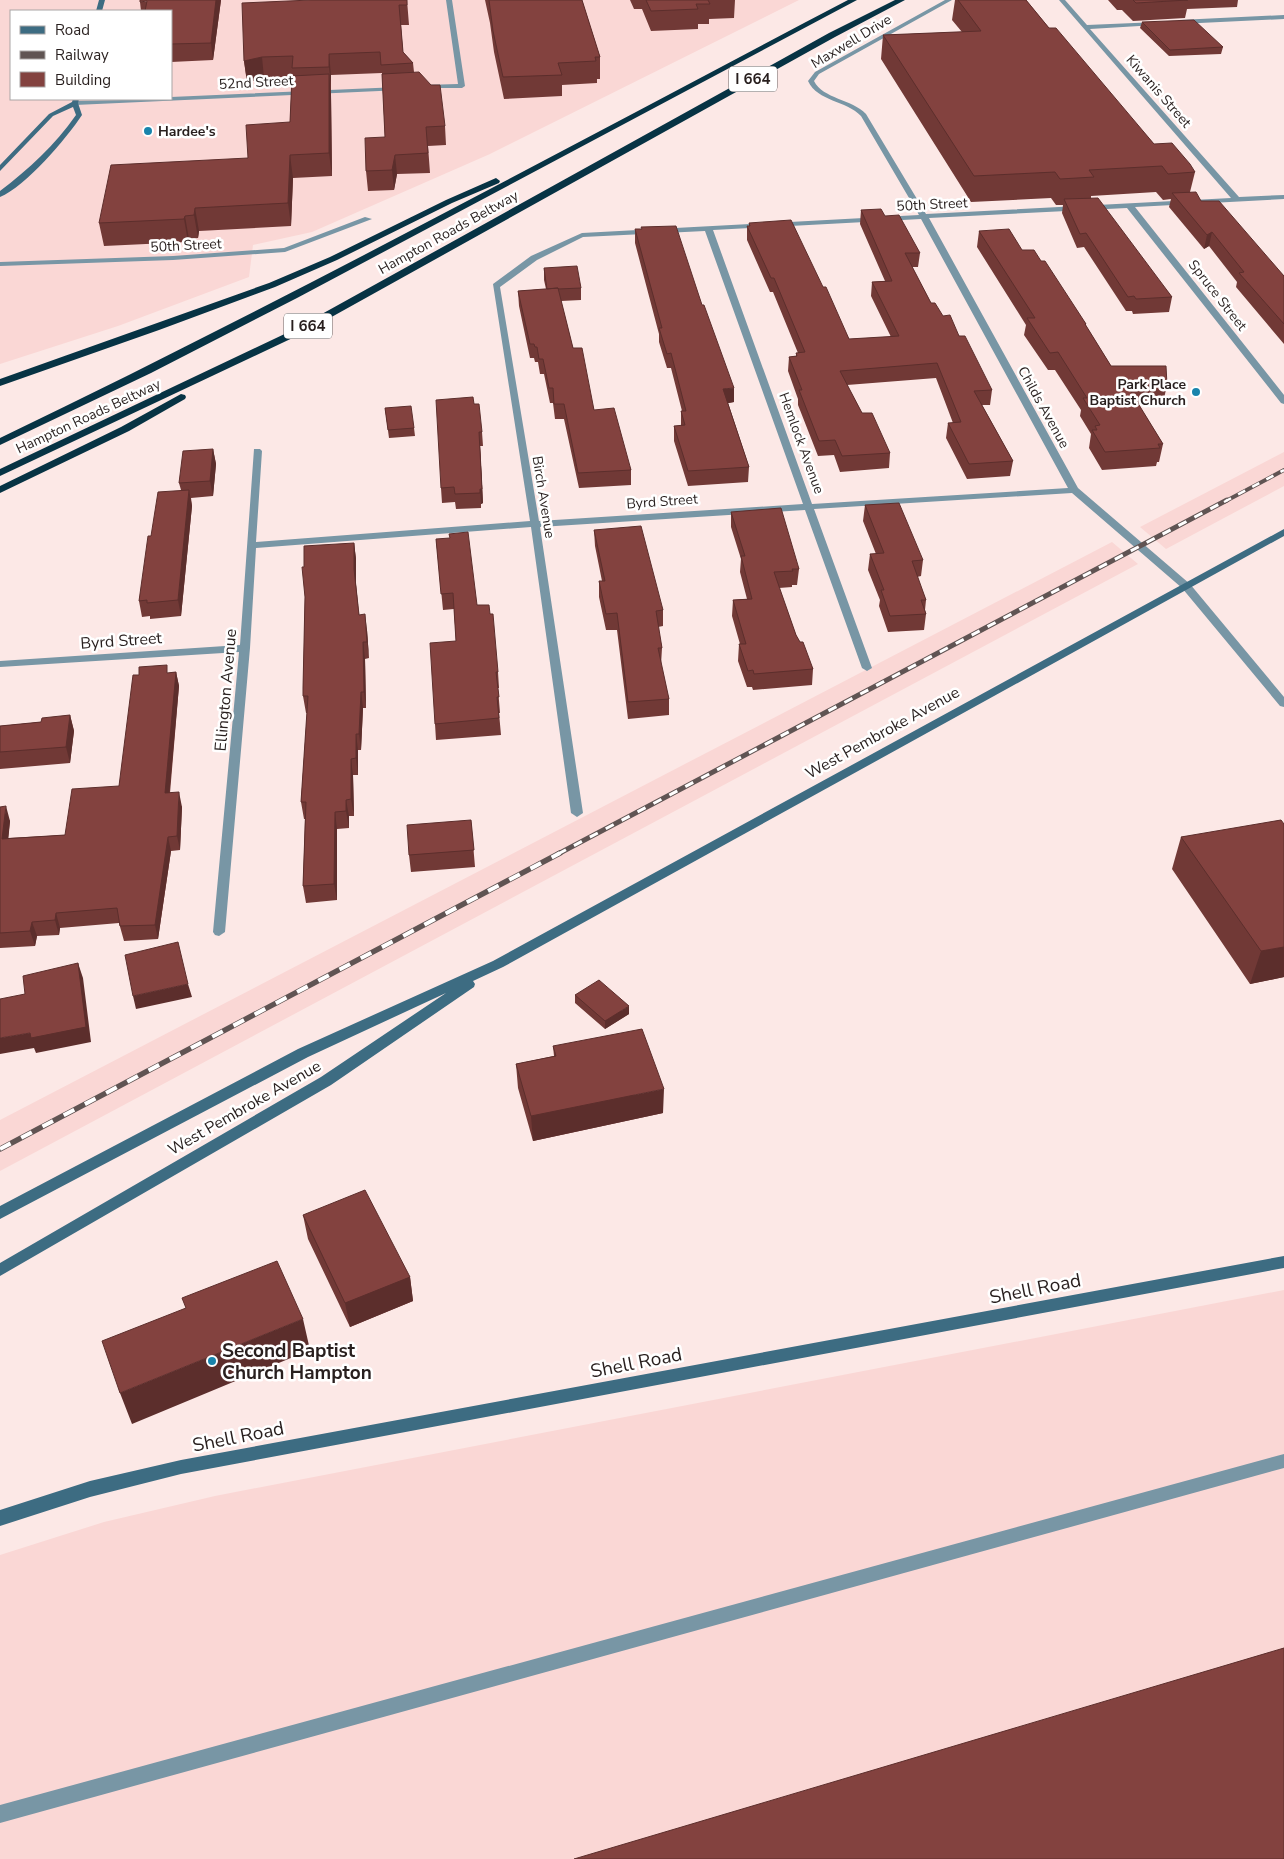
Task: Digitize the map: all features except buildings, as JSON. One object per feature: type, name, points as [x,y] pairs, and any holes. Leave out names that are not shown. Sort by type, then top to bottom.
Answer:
[{"type":"highway","name":"Hampton Roads Beltway","points":[[0,442],[173,358],[578,147],[853,0]]},
{"type":"highway","name":"Hampton Roads Beltway","points":[[0,473],[297,332],[832,35],[901,0]]},
{"type":"highway","points":[[0,383],[251,293],[311,269],[388,233],[462,194],[578,147]]},
{"type":"highway","points":[[0,490],[125,428],[297,332]]},
{"type":"main road","points":[[0,169],[51,115],[75,101],[79,116],[70,129],[38,163],[0,195]]},
{"type":"main road","name":"West Pembroke Avenue","points":[[0,1213],[303,1053],[498,964],[1284,532]]},
{"type":"main road","name":"West Pembroke Avenue","points":[[0,1270],[326,1081],[498,964]]},
{"type":"main road","name":"Shell Road","points":[[0,1518],[90,1490],[181,1467],[1284,1262]]},
{"type":"street","points":[[413,88],[462,86],[449,0]]},
{"type":"street","name":"Maxwell Drive","points":[[825,94],[812,85],[811,81],[817,73],[949,0]]},
{"type":"street","name":"Kiwanis Street","points":[[1062,0],[1237,200]]},
{"type":"street","points":[[1175,22],[1284,17]]},
{"type":"street","points":[[1086,27],[1166,23]]},
{"type":"street","name":"52nd Street","points":[[172,99],[403,88]]},
{"type":"street","name":"Childs Avenue","points":[[825,94],[850,103],[861,110],[924,216],[1074,490],[1186,586],[1284,704]]},
{"type":"street","name":"52nd Street","points":[[75,101],[122,100]]},
{"type":"street","name":"50th Street","points":[[582,235],[1284,197]]},
{"type":"street","name":"Spruce Street","points":[[1130,206],[1284,401]]},
{"type":"street","name":"50th Street","points":[[0,264],[173,258],[285,250],[368,220]]},
{"type":"street","name":"Hemlock Avenue","points":[[708,228],[867,668]]},
{"type":"street","name":"Birch Avenue","points":[[577,813],[535,524],[496,286],[534,258],[582,235]]},
{"type":"street","name":"Ellington Avenue","points":[[219,932],[245,648],[257,451]]},
{"type":"street","name":"Byrd Street","points":[[252,545],[535,524],[1074,490]]},
{"type":"street","name":"Byrd Street","points":[[0,664],[245,648]]},
{"type":"street","points":[[0,1814],[1284,1460]]},
{"type":"shaded area","points":[[0,0],[799,0],[490,154],[312,232],[253,245],[249,277],[118,326],[0,364]]},
{"type":"shaded area","points":[[1284,452],[1284,486],[1166,549],[1140,527]]},
{"type":"shaded area","points":[[1112,542],[1138,564],[0,1171],[0,1120]]},
{"type":"shaded area","points":[[1284,1290],[1284,1859],[0,1859],[0,1555],[104,1522],[215,1496]]},
{"type":"railway","points":[[1224,502],[1284,470]]},
{"type":"railway","points":[[558,854],[1227,500]]},
{"type":"railway","points":[[0,1149],[560,853]]},
{"type":"place","name":"Hardee's","points":[[148,131]]},
{"type":"place","name":"Park Place Baptist Church","points":[[1196,392]]},
{"type":"place","name":"Second Baptist Church Hampton","points":[[212,1361]]}]
